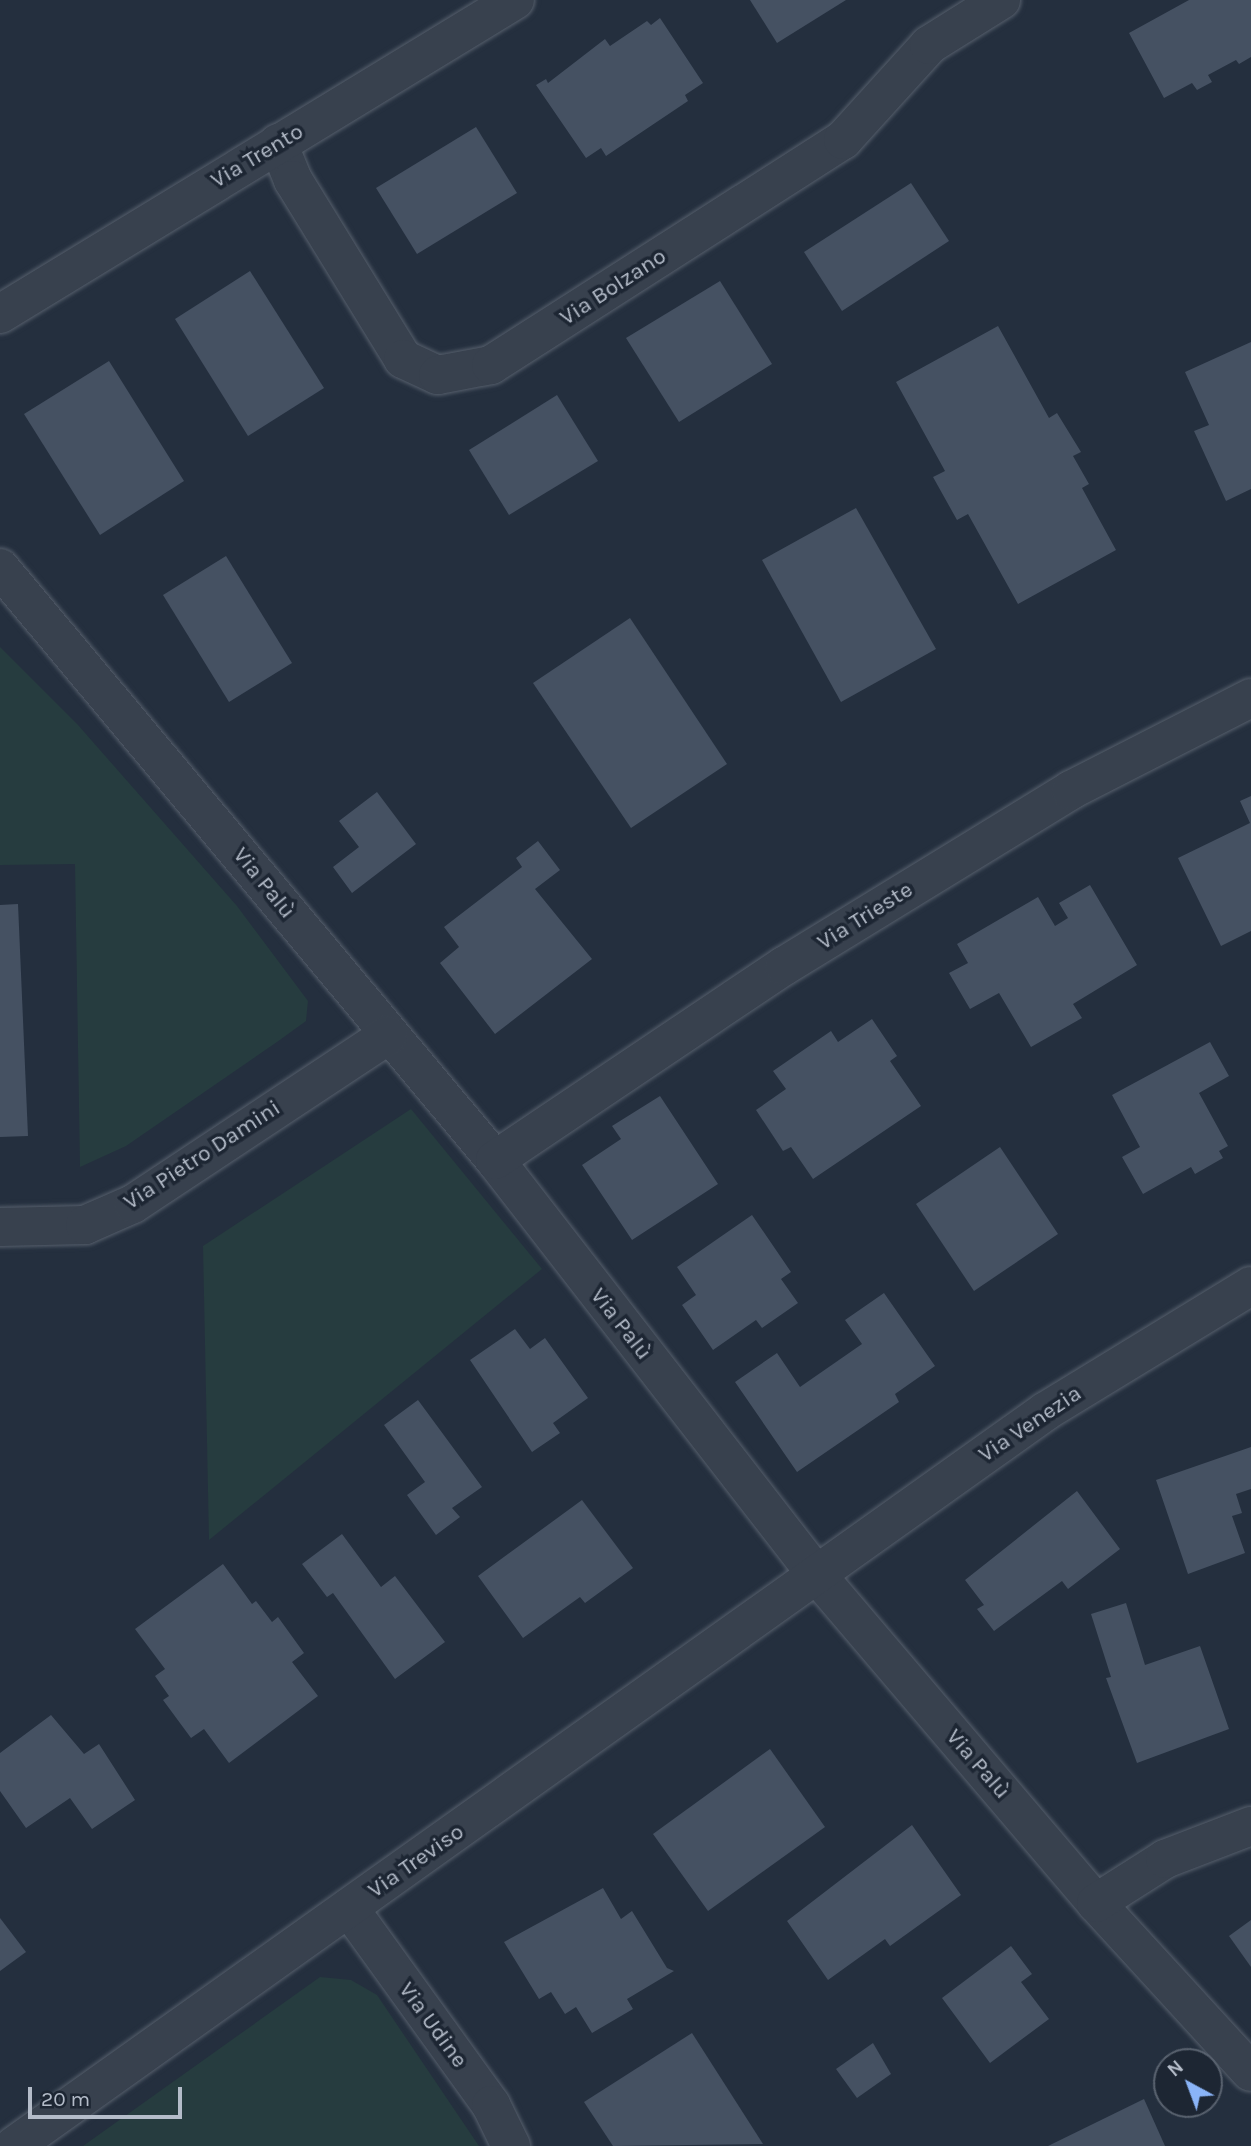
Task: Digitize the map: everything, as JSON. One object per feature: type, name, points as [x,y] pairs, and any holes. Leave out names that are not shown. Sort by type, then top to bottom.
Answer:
[{"type":"street","name":"Via Trento","points":[[0,314],[515,0]]},
{"type":"street","name":"Via Bolzano","points":[[278,144],[293,180],[403,359],[438,375],[491,365],[843,140],[929,45],[1001,0]]},
{"type":"street","name":"Via Palù","points":[[0,568],[58,632],[388,1035],[495,1160],[816,1574],[1096,1903],[1251,2072]]},
{"type":"street","name":"Via Trieste","points":[[495,1160],[784,966],[1048,804],[1251,698]]},
{"type":"street","name":"Via Pietro Damini","points":[[0,1227],[85,1226],[133,1204],[388,1035]]},
{"type":"street","name":"Via Venezia","points":[[816,1574],[1046,1411],[1251,1286]]},
{"type":"street","name":"Via Treviso","points":[[14,2146],[816,1574]]},
{"type":"street","points":[[1096,1903],[1165,1859],[1251,1826]]},
{"type":"street","name":"Via Udine","points":[[349,1908],[491,2105],[511,2146]]},
{"type":"green space","points":[[0,647],[78,725],[237,906],[308,1001],[306,1021],[126,1146],[80,1167],[75,864],[0,865]]},
{"type":"green space","points":[[411,1109],[542,1269],[209,1540],[203,1246]]},
{"type":"green space","points":[[320,1977],[351,1980],[377,1995],[479,2146],[83,2146]]},
{"type":"building","points":[[750,0],[846,0],[777,43]]},
{"type":"building","points":[[1189,0],[1251,0],[1251,57],[1239,64],[1236,60],[1208,75],[1212,82],[1197,90],[1192,83],[1164,98],[1129,33]]},
{"type":"building","points":[[660,18],[703,83],[685,95],[688,101],[606,156],[601,148],[586,158],[536,85],[546,79],[548,83],[605,39],[610,46],[647,21],[651,25]]},
{"type":"building","points":[[476,127],[517,193],[417,254],[376,188]]},
{"type":"building","points":[[911,183],[949,241],[842,311],[804,252]]},
{"type":"building","points":[[250,271],[324,388],[248,436],[175,319]]},
{"type":"building","points":[[720,281],[772,364],[679,422],[626,338]]},
{"type":"building","points":[[998,326],[1049,418],[1057,413],[1081,452],[1073,456],[1089,484],[1082,488],[1116,550],[1018,604],[968,514],[957,520],[933,477],[945,471],[896,382]]},
{"type":"building","points":[[1251,342],[1251,489],[1226,501],[1194,431],[1209,425],[1185,372]]},
{"type":"building","points":[[109,361],[184,481],[100,535],[24,414]]},
{"type":"building","points":[[557,395],[598,461],[509,515],[469,450]]},
{"type":"building","points":[[856,508],[936,649],[841,702],[762,560]]},
{"type":"building","points":[[226,556],[292,663],[229,702],[163,595]]},
{"type":"building","points":[[630,618],[727,764],[631,828],[533,683]]},
{"type":"building","points":[[377,792],[416,844],[352,893],[333,867],[359,847],[339,821]]},
{"type":"building","points":[[1251,796],[1251,931],[1221,946],[1178,858],[1250,823],[1240,801]]},
{"type":"building","points":[[538,841],[560,870],[535,889],[592,959],[495,1034],[440,963],[459,947],[444,927],[522,867],[516,858]]},
{"type":"building","points":[[1090,885],[1137,965],[1073,1004],[1082,1018],[1031,1047],[999,993],[970,1009],[949,973],[968,963],[957,944],[1038,897],[1055,926],[1068,918],[1059,903]]},
{"type":"building","points":[[18,904],[28,1136],[0,1137],[0,905]]},
{"type":"building","points":[[872,1019],[897,1056],[890,1061],[921,1106],[813,1179],[791,1147],[783,1151],[756,1110],[786,1089],[773,1071],[831,1031],[838,1042]]},
{"type":"building","points":[[1210,1042],[1229,1076],[1199,1093],[1228,1146],[1219,1151],[1223,1158],[1195,1174],[1191,1167],[1143,1194],[1122,1157],[1140,1147],[1112,1095]]},
{"type":"building","points":[[660,1096],[718,1184],[632,1240],[582,1165],[621,1139],[612,1126]]},
{"type":"building","points":[[1000,1147],[1058,1234],[974,1291],[916,1204]]},
{"type":"building","points":[[752,1215],[791,1272],[781,1279],[798,1303],[762,1328],[756,1320],[713,1350],[682,1305],[696,1295],[677,1267]]},
{"type":"building","points":[[884,1293],[935,1366],[895,1394],[899,1402],[797,1472],[735,1382],[777,1353],[800,1387],[862,1344],[845,1320]]},
{"type":"building","points":[[515,1329],[530,1349],[545,1338],[588,1398],[553,1423],[560,1433],[532,1452],[470,1360]]},
{"type":"building","points":[[418,1400],[482,1487],[452,1508],[460,1517],[436,1535],[407,1495],[425,1482],[384,1425]]},
{"type":"building","points":[[1251,1447],[1251,1489],[1236,1494],[1242,1513],[1232,1516],[1245,1553],[1188,1574],[1156,1480]]},
{"type":"building","points":[[1077,1491],[1120,1549],[1068,1589],[1062,1581],[994,1631],[977,1609],[984,1605],[965,1580]]},
{"type":"building","points":[[582,1500],[633,1568],[585,1603],[580,1597],[523,1638],[478,1576]]},
{"type":"building","points":[[342,1534],[381,1587],[395,1576],[445,1642],[395,1679],[333,1593],[327,1597],[302,1564]]},
{"type":"building","points":[[223,1564],[252,1604],[256,1601],[272,1622],[278,1617],[304,1653],[292,1662],[318,1696],[229,1763],[204,1729],[191,1738],[163,1700],[169,1696],[155,1676],[165,1669],[135,1629]]},
{"type":"building","points":[[1126,1603],[1145,1665],[1200,1646],[1229,1729],[1137,1763],[1106,1678],[1111,1677],[1091,1614]]},
{"type":"building","points":[[51,1715],[84,1754],[99,1744],[135,1800],[92,1829],[70,1798],[26,1828],[0,1791],[0,1753]]},
{"type":"building","points":[[770,1749],[825,1827],[708,1911],[653,1834]]},
{"type":"building","points":[[912,1825],[961,1895],[890,1946],[885,1939],[828,1980],[787,1921]]},
{"type":"building","points":[[603,1888],[621,1919],[632,1911],[667,1968],[674,1971],[627,1999],[633,2009],[592,2033],[576,2007],[565,2014],[551,1992],[539,1999],[504,1942]]},
{"type":"building","points":[[0,1918],[26,1952],[0,1971]]},
{"type":"building","points":[[1251,1920],[1251,1967],[1229,1936]]},
{"type":"building","points":[[1011,1946],[1032,1974],[1021,1982],[1049,2019],[990,2063],[942,1998]]},
{"type":"building","points":[[692,2033],[763,2144],[613,2146],[584,2102]]},
{"type":"building","points":[[873,2043],[891,2074],[857,2098],[836,2069]]},
{"type":"building","points":[[1144,2099],[1165,2146],[1048,2146]]}]
